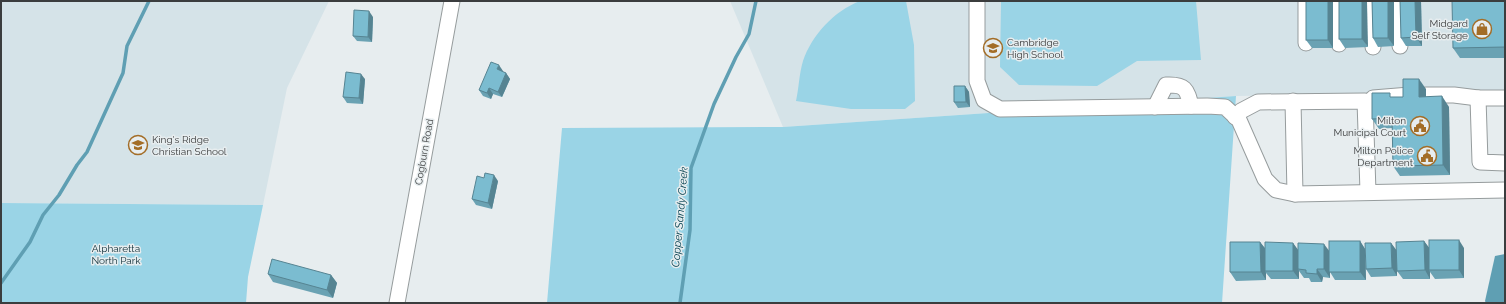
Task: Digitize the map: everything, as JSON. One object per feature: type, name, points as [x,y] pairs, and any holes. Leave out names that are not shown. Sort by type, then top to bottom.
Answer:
[{"type":"street","name":"Cogburn Road","points":[[397,303],[452,1]]},
{"type":"street","points":[[977,1],[977,81],[984,100],[1000,109],[1155,106],[1225,108],[1239,120],[1265,179],[1276,190],[1295,194],[1505,190]]},
{"type":"street","points":[[1306,1],[1306,43]]},
{"type":"street","points":[[1338,1],[1339,44]]},
{"type":"street","points":[[1373,1],[1373,47]]},
{"type":"street","points":[[1399,1],[1400,46]]},
{"type":"street","points":[[1155,106],[1166,85],[1178,84],[1184,87],[1188,94],[1190,106]]},
{"type":"street","points":[[1235,117],[1241,111],[1258,102],[1365,101],[1377,97],[1410,95]]},
{"type":"street","points":[[1426,95],[1505,98]]},
{"type":"street","points":[[1478,98],[1480,162],[1505,163]]},
{"type":"street","points":[[1293,101],[1295,194]]},
{"type":"street","points":[[1365,101],[1368,192]]},
{"type":"shaded area","name":"King's Ridge Christian School","points":[[1,1],[329,1],[287,88],[263,205],[1,203]]},
{"type":"shaded area","name":"Cambridge High School","points":[[730,1],[1505,1],[1505,92],[1236,96],[783,127]]},
{"type":"shaded area","points":[[1505,254],[1505,303],[1486,303],[1485,301],[1495,256]]},
{"type":"green space","points":[[860,1],[906,1],[914,45],[915,101],[905,109],[851,109],[796,101],[803,61],[812,42],[825,25],[841,11]]},
{"type":"green space","points":[[1001,1],[1196,1],[1201,60],[1137,61],[1097,86],[1019,85],[1000,67]]},
{"type":"green space","points":[[1236,96],[1222,303],[547,303],[562,128],[783,127]]},
{"type":"green space","name":"Alpharetta North Park","points":[[1,203],[263,205],[248,277],[246,303],[1,303]]},
{"type":"building","points":[[1306,1],[1328,1],[1328,40],[1306,40]]},
{"type":"building","points":[[1339,1],[1362,1],[1362,39],[1339,39]]},
{"type":"building","points":[[1372,1],[1388,1],[1388,38],[1373,38]]},
{"type":"building","points":[[1400,1],[1415,1],[1416,37],[1401,38]]},
{"type":"building","name":"Midgard Self Storage","points":[[1452,1],[1505,1],[1505,47],[1453,48]]},
{"type":"building","points":[[354,10],[369,11],[368,37],[353,36]]},
{"type":"building","points":[[491,62],[499,65],[497,69],[506,73],[498,92],[489,88],[487,93],[479,90]]},
{"type":"building","points":[[346,72],[361,74],[359,98],[343,97]]},
{"type":"building","points":[[1403,79],[1419,79],[1419,97],[1442,96],[1443,165],[1393,166],[1392,118],[1372,119],[1372,93],[1390,93],[1390,97],[1403,97]]},
{"type":"building","points":[[954,86],[965,86],[966,102],[954,102]]},
{"type":"building","points":[[485,173],[494,175],[488,203],[472,199],[477,176],[484,178]]},
{"type":"building","points":[[1429,240],[1459,240],[1459,270],[1429,270]]},
{"type":"building","points":[[1329,241],[1360,241],[1360,272],[1329,272]]},
{"type":"building","points":[[1424,241],[1425,270],[1397,271],[1396,242]]},
{"type":"building","points":[[1230,242],[1260,242],[1261,272],[1230,272]]},
{"type":"building","points":[[1265,242],[1293,243],[1293,271],[1265,271]]},
{"type":"building","points":[[1298,243],[1324,244],[1324,269],[1317,269],[1317,274],[1306,273],[1306,270],[1298,269]]},
{"type":"building","points":[[1365,243],[1391,243],[1392,268],[1366,269]]},
{"type":"building","points":[[272,259],[331,275],[327,290],[268,274]]},
{"type":"waterway","points":[[1,283],[30,242],[43,215],[59,195],[77,165],[87,152],[123,73],[127,46],[149,1]]},
{"type":"waterway","name":"Copper Sandy Creek","points":[[680,303],[690,230],[691,168],[714,104],[736,57],[749,34],[756,1]]},
{"type":"place","name":"Midgard Self Storage","points":[[1482,29]]},
{"type":"place","name":"Cambridge High School","points":[[993,48]]},
{"type":"place","name":"Milton Municipal Court","points":[[1420,126]]},
{"type":"place","name":"King's Ridge Christian School","points":[[138,145]]},
{"type":"place","name":"Milton Police Department","points":[[1427,156]]}]
